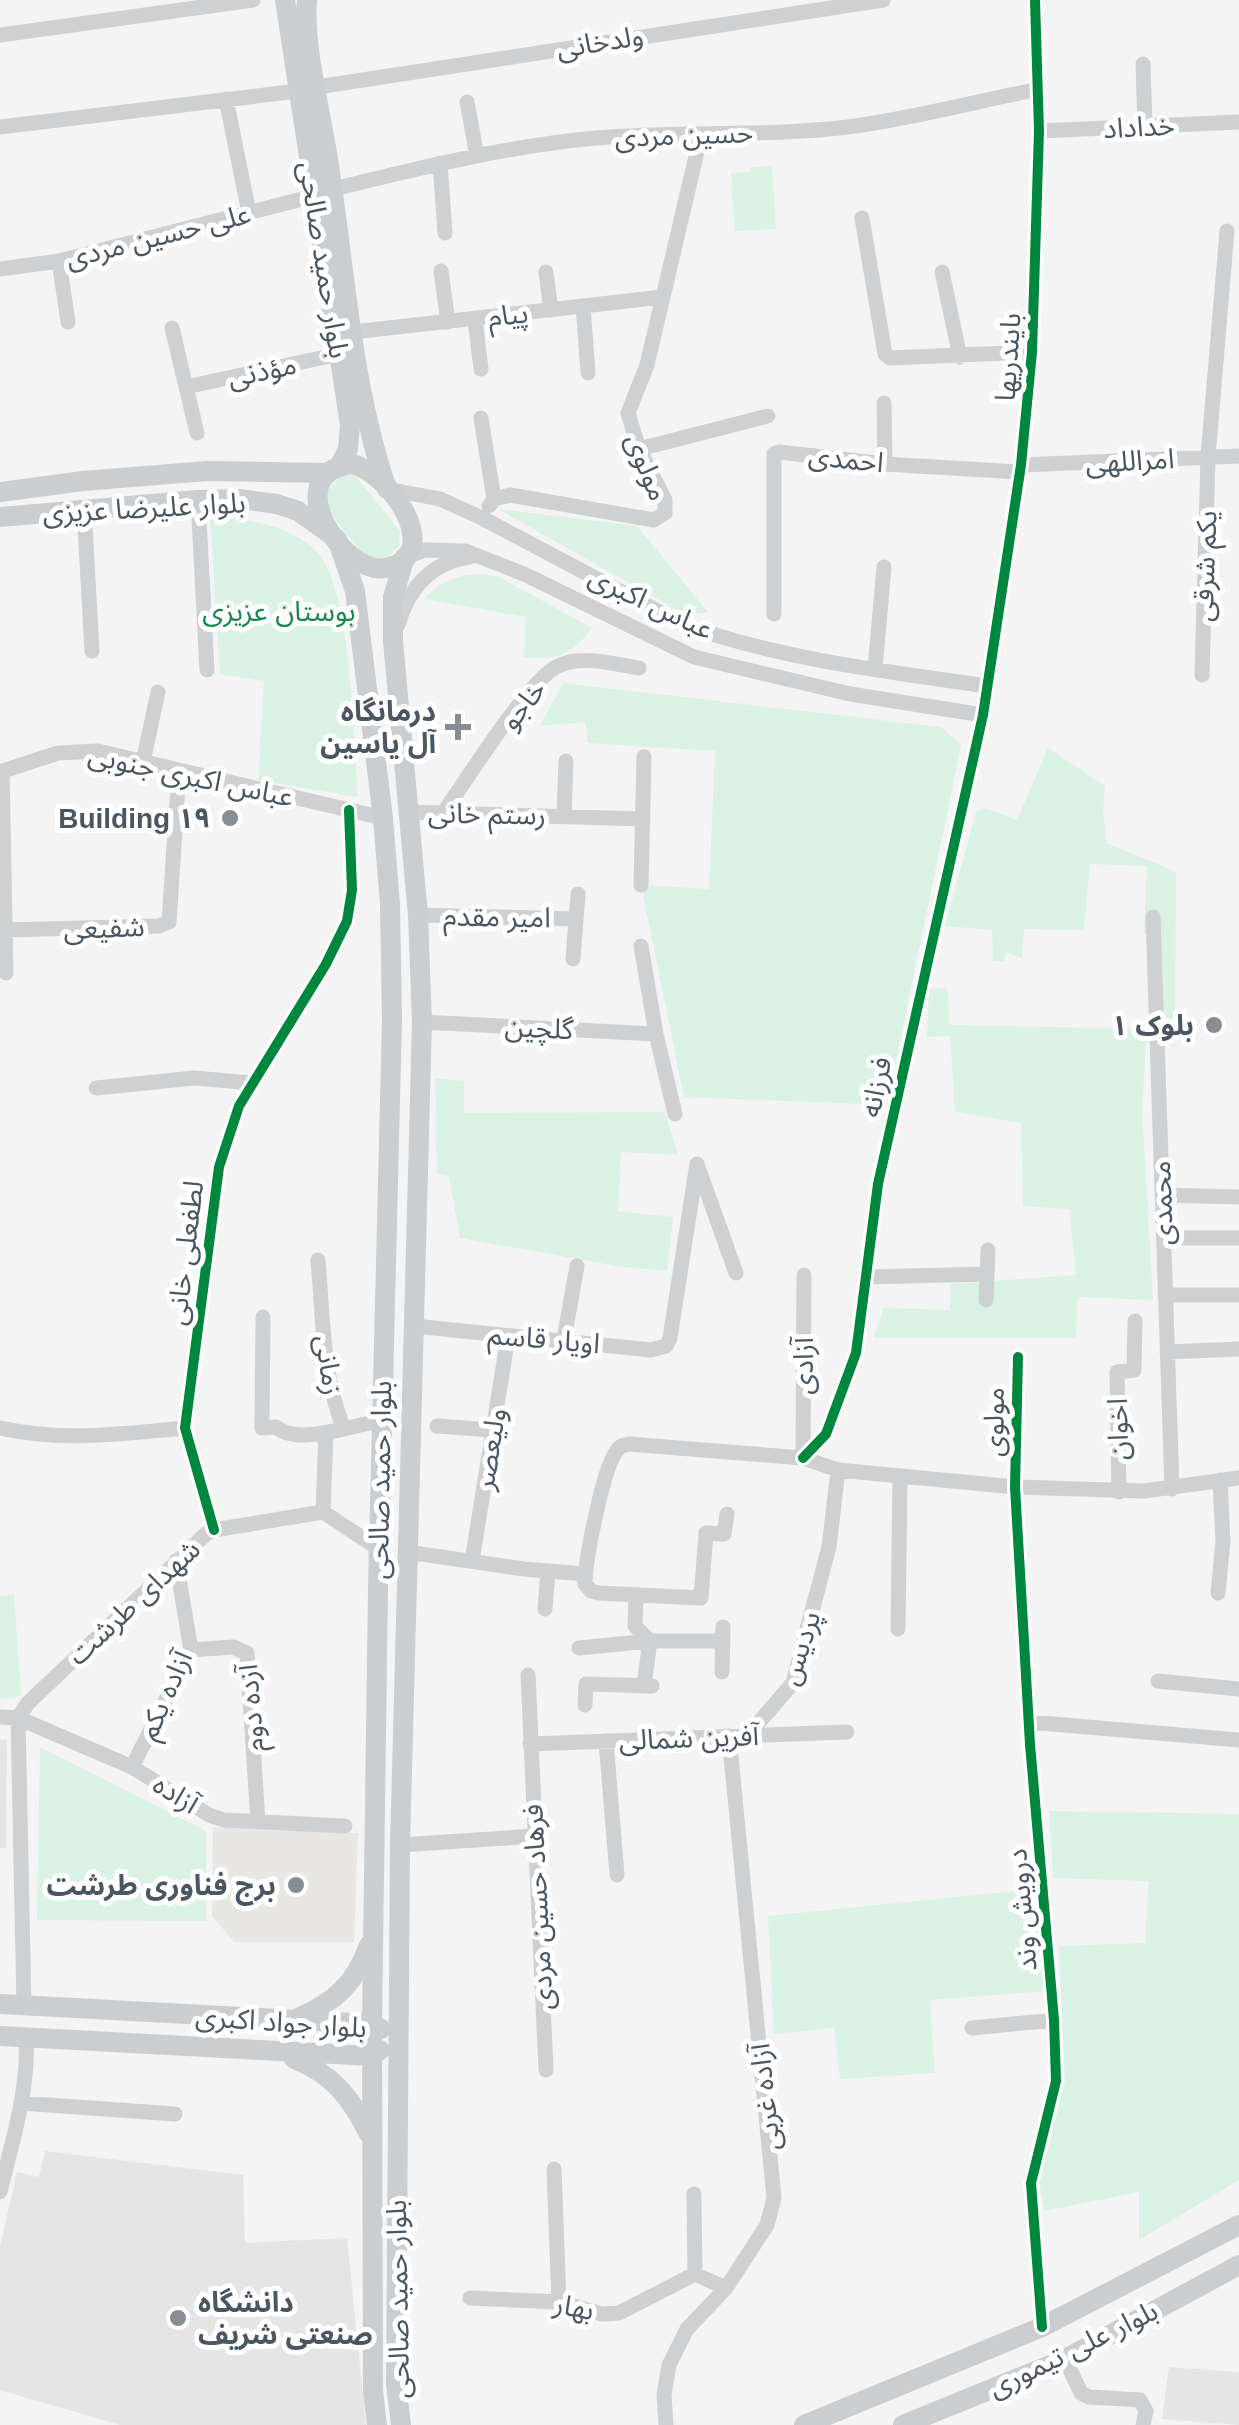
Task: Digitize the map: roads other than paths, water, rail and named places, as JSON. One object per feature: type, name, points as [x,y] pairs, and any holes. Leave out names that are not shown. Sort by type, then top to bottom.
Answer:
[{"type":"main road","name":"بلوار حمید صالحی","points":[[286,0],[294,54],[308,89],[323,193],[338,354],[350,425],[348,448],[334,469]]},
{"type":"main road","points":[[307,0],[308,89]]},
{"type":"main road","name":"بلوار حمید صالحی","points":[[323,193],[354,332],[374,452],[387,489]]},
{"type":"main road","points":[[350,464],[370,470],[387,489],[413,528],[412,543],[405,557],[394,566],[367,567],[355,560],[320,515],[316,492],[334,469],[350,464]]},
{"type":"main road","name":"بلوار علیرضا عزیزی","points":[[0,492],[206,471],[334,469]]},
{"type":"main road","name":"بلوار علیرضا عزیزی","points":[[0,517],[239,499],[298,511],[337,539]]},
{"type":"main road","name":"بلوار حمید صالحی","points":[[337,539],[358,610],[390,904],[392,1020],[372,2024],[373,2392],[377,2425]]},
{"type":"main road","name":"بلوار حمید صالحی","points":[[400,2425],[396,2384],[398,1945],[422,1022],[418,916],[393,641],[393,597],[405,557]]},
{"type":"main road","points":[[379,1549],[407,1552]]},
{"type":"main road","points":[[374,1936],[376,1949],[385,1954],[398,1945]]},
{"type":"main road","points":[[292,2021],[322,2008],[345,1988],[362,1964],[374,1936]]},
{"type":"main road","name":"بلوار جواد اکبری","points":[[0,2004],[372,2024],[397,2037],[372,2056],[0,2036]]},
{"type":"main road","points":[[24,2006],[26,2038]]},
{"type":"main road","points":[[278,2052],[332,2079],[356,2108],[372,2140]]},
{"type":"main road","name":"بلوار علی تیموری","points":[[804,2425],[1042,2326],[1239,2226]]},
{"type":"main road","name":"بلوار علی تیموری","points":[[903,2425],[1066,2359],[1239,2265]]},
{"type":"street","points":[[0,35],[253,0]]},
{"type":"street","name":"ولدخانی","points":[[0,127],[308,89],[884,0]]},
{"type":"street","name":"بایندریها","points":[[982,715],[1020,469],[1032,352],[1039,131],[1035,0]]},
{"type":"street","points":[[1143,64],[1145,126]]},
{"type":"street","name":"حسین مردی","points":[[323,193],[440,163],[594,138],[850,126],[1036,90]]},
{"type":"street","points":[[226,99],[249,213]]},
{"type":"street","points":[[467,102],[477,156]]},
{"type":"street","name":"خداداد","points":[[1039,131],[1239,122]]},
{"type":"street","name":"مولوی","points":[[494,499],[510,496],[654,520],[665,513],[667,506],[639,449],[628,413],[647,365],[702,134]]},
{"type":"street","points":[[440,163],[445,233]]},
{"type":"street","name":"علی حسین مردی","points":[[0,269],[59,261],[323,193]]},
{"type":"street","points":[[862,218],[886,354],[890,358],[1032,352]]},
{"type":"street","name":"یکم شرقی","points":[[1202,675],[1208,457],[1228,231]]},
{"type":"street","points":[[59,261],[68,322]]},
{"type":"street","points":[[441,270],[448,322]]},
{"type":"street","points":[[546,272],[551,310]]},
{"type":"street","points":[[942,272],[960,357]]},
{"type":"street","name":"پیام","points":[[354,332],[662,297]]},
{"type":"street","points":[[583,306],[588,374]]},
{"type":"street","points":[[475,318],[480,369]]},
{"type":"street","points":[[172,328],[197,433]]},
{"type":"street","name":"مؤذنی","points":[[186,387],[338,354]]},
{"type":"street","points":[[884,403],[885,464]]},
{"type":"street","points":[[639,449],[768,416]]},
{"type":"street","points":[[482,418],[494,499],[482,518]]},
{"type":"street","name":"احمدی","points":[[774,614],[774,454],[885,464],[1020,469]]},
{"type":"street","name":"امراللهی","points":[[1020,469],[1239,456]]},
{"type":"street","name":"عباس اکبری","points":[[387,489],[440,500],[482,518],[690,627],[728,639],[874,669],[987,686]]},
{"type":"street","points":[[198,500],[206,670]]},
{"type":"street","points":[[84,508],[92,651]]},
{"type":"street","name":"عباس اکبری","points":[[405,557],[446,548],[484,556],[694,657],[850,694],[982,715]]},
{"type":"street","points":[[393,641],[402,609],[426,574],[448,562],[484,556]]},
{"type":"street","points":[[874,669],[884,566]]},
{"type":"street","name":"خاجو","points":[[443,814],[533,687],[557,666],[587,660],[639,668]]},
{"type":"street","points":[[143,762],[158,692]]},
{"type":"street","name":"فرزانه","points":[[802,1458],[826,1434],[851,1368],[878,1184],[982,715]]},
{"type":"street","name":"عباس اکبری جنوبی","points":[[1,772],[58,753],[80,750],[117,754],[383,818]]},
{"type":"street","points":[[642,885],[644,756]]},
{"type":"street","name":"رستم خانی","points":[[564,816],[566,762]]},
{"type":"street","name":"شفیعی","points":[[5,930],[160,926],[169,922],[179,770]]},
{"type":"street","points":[[1,772],[6,973]]},
{"type":"street","name":"لطفعلی خانی","points":[[214,1530],[186,1428],[219,1167],[239,1106],[326,964],[346,921],[352,890],[349,810]]},
{"type":"street","name":"رستم خانی","points":[[409,812],[642,818]]},
{"type":"street","points":[[573,959],[578,894]]},
{"type":"street","name":"امیر مقدم","points":[[418,916],[576,919]]},
{"type":"street","name":"محمدی","points":[[1153,918],[1172,1489]]},
{"type":"street","points":[[641,946],[675,1114]]},
{"type":"street","name":"گلچین","points":[[422,1022],[656,1034]]},
{"type":"street","points":[[96,1088],[194,1078],[252,1082]]},
{"type":"street","name":"اویار قاسم","points":[[414,1326],[652,1350],[666,1346],[697,1164],[736,1273]]},
{"type":"street","points":[[1162,1195],[1239,1197]]},
{"type":"street","points":[[1164,1238],[1239,1238]]},
{"type":"street","points":[[986,1300],[988,1250]]},
{"type":"street","name":"زمانی","points":[[318,1260],[328,1382],[344,1429],[382,1420]]},
{"type":"street","points":[[564,1339],[577,1266]]},
{"type":"street","name":"آزادی","points":[[802,1458],[804,1274]]},
{"type":"street","points":[[866,1277],[987,1274]]},
{"type":"street","points":[[1166,1296],[1239,1295]]},
{"type":"street","points":[[263,1317],[262,1428],[276,1427],[283,1433],[344,1429]]},
{"type":"street","name":"اخوان","points":[[1119,1492],[1117,1372],[1134,1370],[1135,1320]]},
{"type":"street","name":"ولیعصر","points":[[472,1560],[508,1336]]},
{"type":"street","points":[[1167,1352],[1239,1348]]},
{"type":"street","name":"مولوی","points":[[1015,1488],[1018,1357]]},
{"type":"street","points":[[437,1426],[494,1430]]},
{"type":"street","points":[[0,1428],[69,1438],[186,1428]]},
{"type":"street","points":[[326,1433],[322,1512],[379,1549]]},
{"type":"street","points":[[727,1514],[724,1534],[706,1533],[701,1598],[591,1591],[585,1584],[600,1499],[616,1450],[635,1444],[802,1458],[838,1470],[1015,1488],[1119,1492],[1172,1489],[1239,1478]]},
{"type":"street","name":"پردیس","points":[[747,1736],[793,1683],[828,1547],[838,1470]]},
{"type":"street","points":[[898,1629],[900,1476]]},
{"type":"street","points":[[1218,1592],[1224,1541],[1220,1480]]},
{"type":"street","name":"درویش‌ وند","points":[[1015,1488],[1028,1722],[1056,2082],[1031,2183],[1042,2326]]},
{"type":"street","name":"شهدای طرشت","points":[[18,1718],[28,1703],[176,1561],[214,1530],[322,1512]]},
{"type":"street","points":[[407,1552],[585,1574]]},
{"type":"street","name":"آزاده یکم","points":[[132,1767],[191,1650],[176,1561]]},
{"type":"street","points":[[545,1610],[548,1571]]},
{"type":"street","points":[[585,1705],[586,1684],[648,1686],[650,1641],[635,1626],[636,1595]]},
{"type":"street","points":[[579,1648],[723,1634],[722,1672]]},
{"type":"street","name":"آزده دوم","points":[[191,1650],[233,1646],[248,1653],[258,1822]]},
{"type":"street","name":"فرهاد حسین مردی","points":[[528,1674],[546,2070]]},
{"type":"street","points":[[1158,1681],[1239,1689]]},
{"type":"street","points":[[0,1717],[18,1718],[24,2006]]},
{"type":"street","name":"آزاده","points":[[18,1718],[132,1767],[209,1815],[224,1820],[345,1826]]},
{"type":"street","points":[[1028,1722],[1239,1740]]},
{"type":"street","name":"آفرین شمالی","points":[[530,1744],[847,1732]]},
{"type":"street","name":"آزاده غربی","points":[[666,2425],[664,2395],[669,2365],[687,2329],[726,2288],[767,2225],[774,2198],[728,1736]]},
{"type":"street","points":[[606,1741],[617,1874]]},
{"type":"street","points":[[400,1844],[534,1836]]},
{"type":"street","points":[[972,2028],[1054,2020]]},
{"type":"street","points":[[0,2192],[21,2102],[26,2038]]},
{"type":"street","points":[[21,2102],[175,2114]]},
{"type":"street","points":[[554,2169],[559,2302]]},
{"type":"street","points":[[694,2194],[695,2274],[726,2288]]},
{"type":"street","name":"بهار","points":[[470,2298],[559,2302],[602,2314],[619,2312],[695,2274]]},
{"type":"street","points":[[1066,2359],[1080,2393],[1140,2400],[1146,2411],[1143,2425]]},
{"type":"place","name":"درمانگاه آل یاسین","points":[[458,727]]},
{"type":"place","name":"Building ۱۹","points":[[230,818]]},
{"type":"place","name":"بلوک ۱","points":[[1214,1025]]},
{"type":"place","name":"برج فناوری طرشت","points":[[296,1885]]},
{"type":"place","name":"دانشگاه صنعتی شریف","points":[[178,2318]]},
{"type":"park label","name":"بوستان عزیزی","points":[[279,611]]}]
